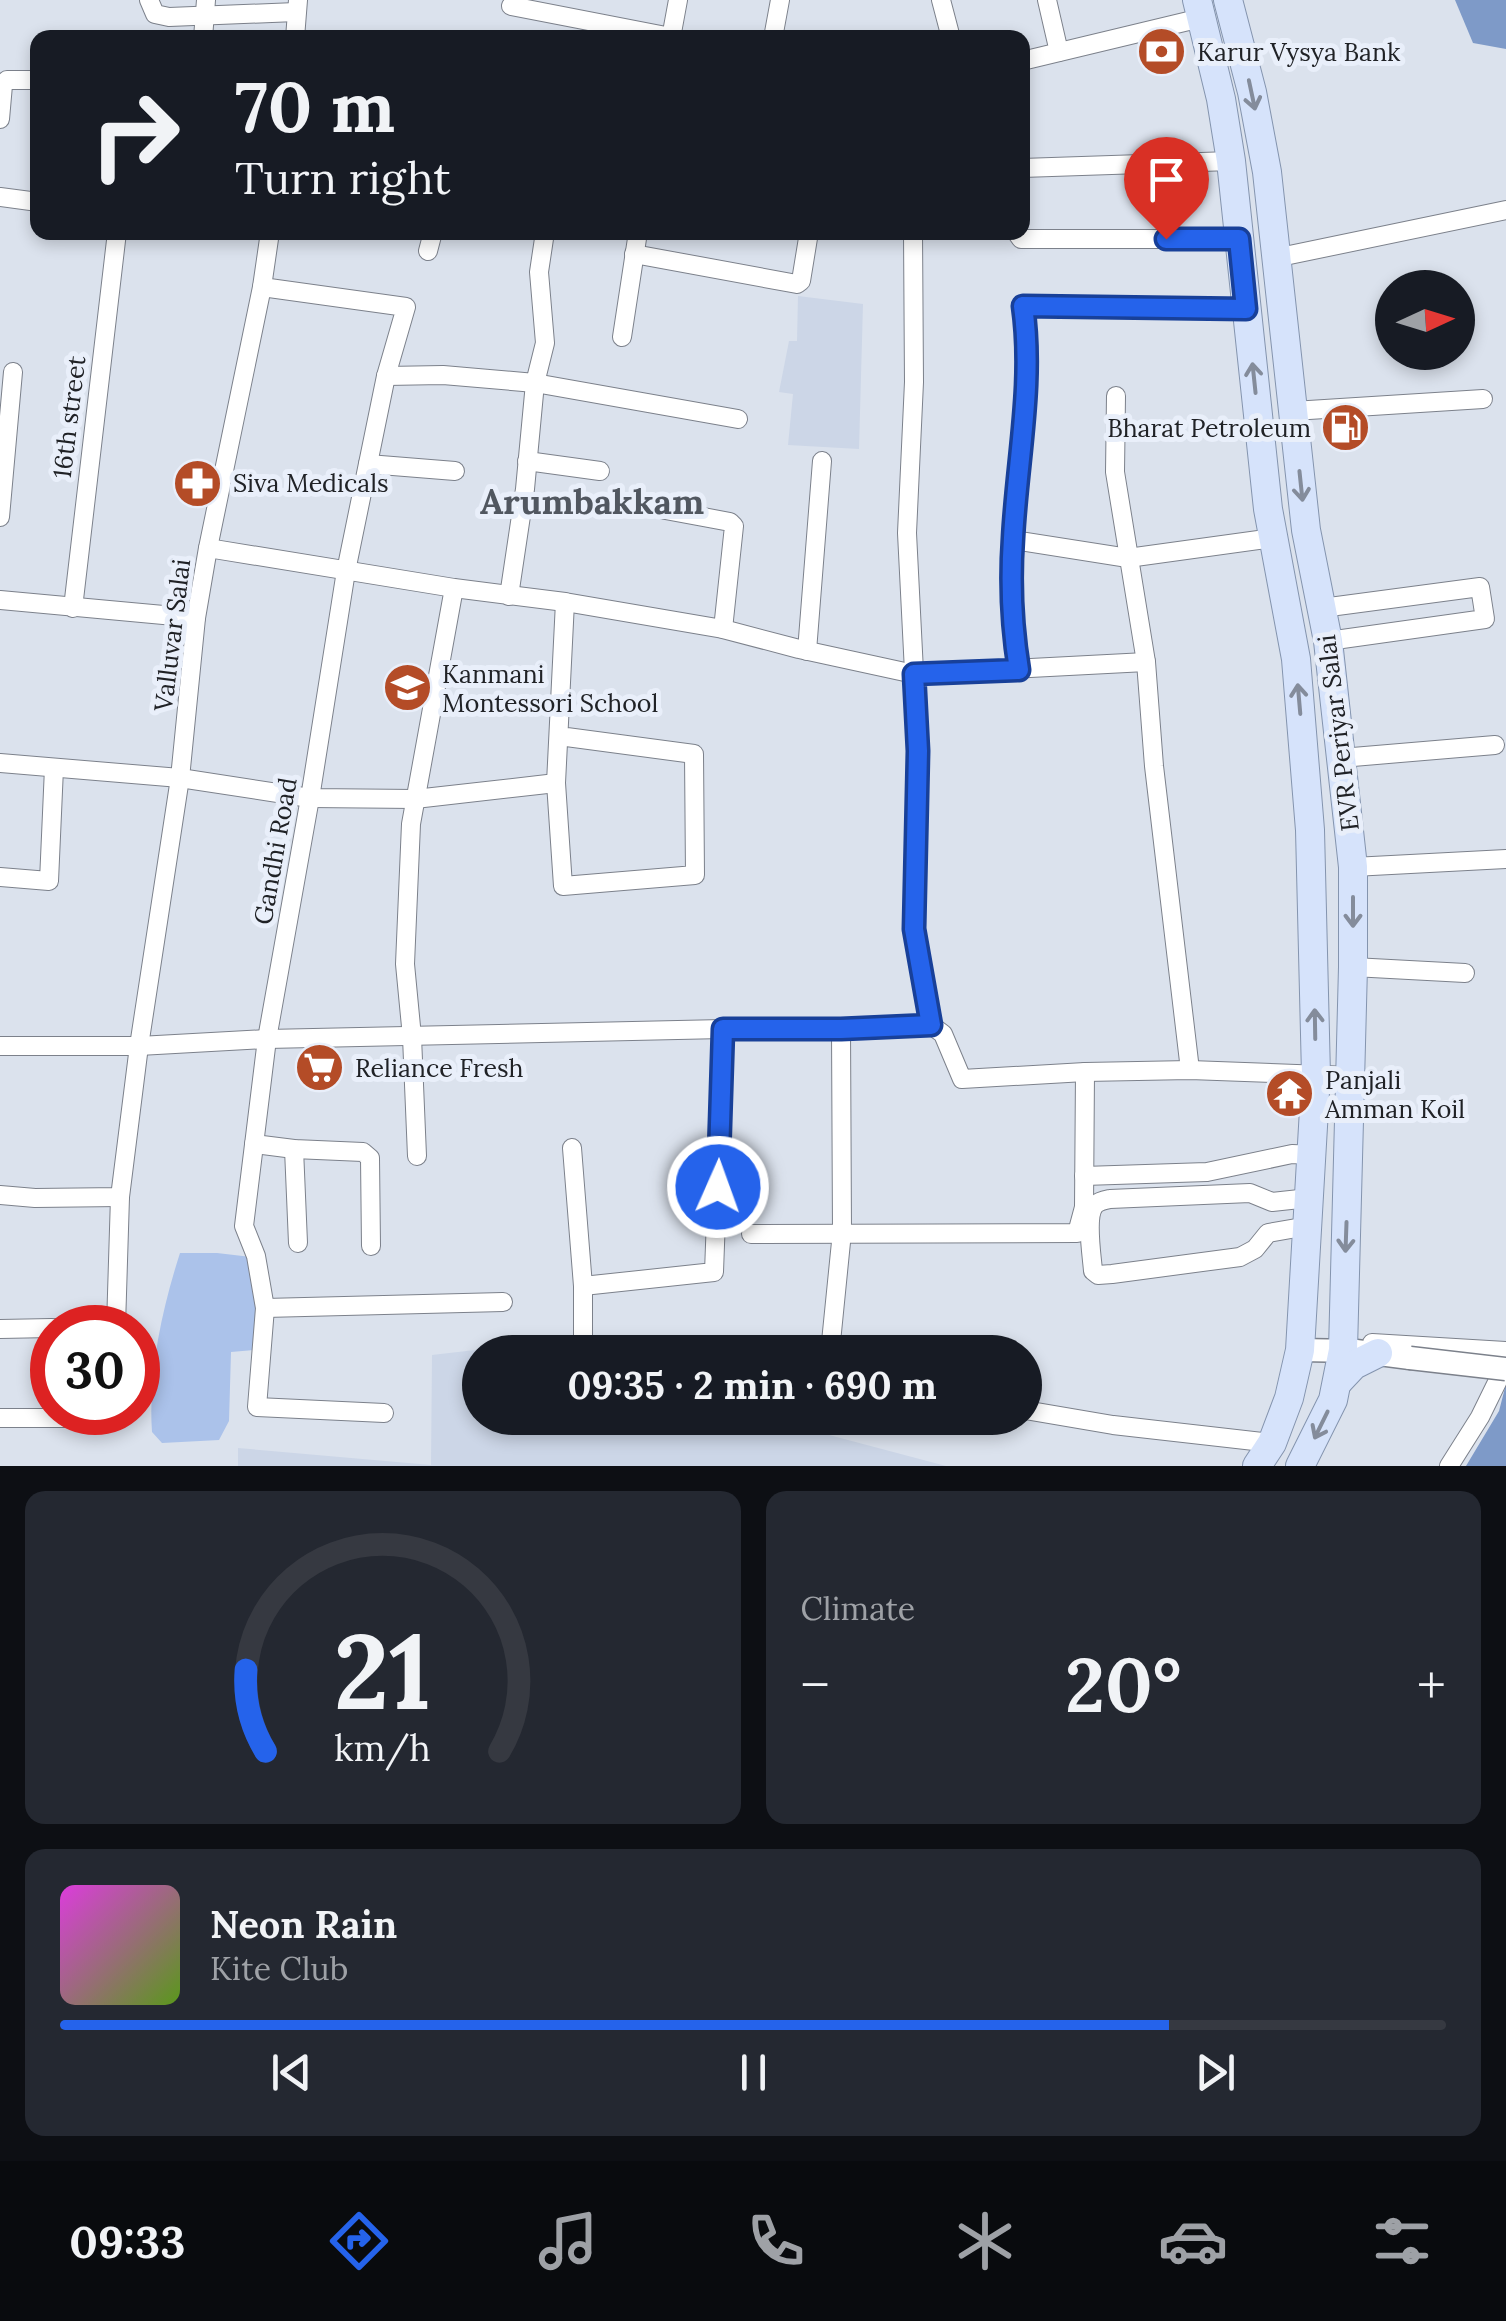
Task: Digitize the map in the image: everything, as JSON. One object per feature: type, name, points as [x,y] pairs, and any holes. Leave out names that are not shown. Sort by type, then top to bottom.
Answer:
[{"type":"main road","name":"EVR Periyar Salai","points":[[1228,0],[1252,92],[1267,172],[1306,530],[1328,642],[1353,868],[1350,1076],[1359,1352],[1338,1382],[1300,1466]]},
{"type":"main road","name":"EVR Periyar Salai","points":[[1199,9],[1231,161],[1268,510],[1296,659],[1310,830],[1316,1075],[1300,1350],[1289,1398],[1264,1454]]},
{"type":"street","points":[[150,0],[155,14],[160,16],[206,7],[297,6]]},
{"type":"street","points":[[672,30],[678,0]]},
{"type":"street","points":[[774,30],[780,0]]},
{"type":"street","points":[[942,0],[949,30]]},
{"type":"street","points":[[1047,0],[1059,52]]},
{"type":"street","points":[[511,6],[635,30]]},
{"type":"street","points":[[1030,60],[1199,9]]},
{"type":"street","points":[[0,119],[3,85],[7,80],[30,80]]},
{"type":"street","points":[[1030,168],[1231,161]]},
{"type":"street","points":[[0,197],[30,201]]},
{"type":"street","points":[[1275,258],[1506,210]]},
{"type":"street","points":[[1030,239],[1239,239]]},
{"type":"street","name":"16th street","points":[[73,608],[116,240]]},
{"type":"street","name":"Valluvar Salai","points":[[117,1305],[120,1197],[180,778],[196,618],[269,240]]},
{"type":"street","points":[[509,596],[534,383],[545,343],[538,272],[544,240]]},
{"type":"street","points":[[622,337],[637,240]]},
{"type":"street","points":[[634,254],[797,284],[801,280],[807,240]]},
{"type":"street","points":[[914,240],[914,382],[907,533],[918,751],[914,929],[931,1025],[942,1034],[962,1079],[1190,1070],[1350,1076]]},
{"type":"street","name":"Gandhi Road","points":[[262,287],[406,307],[386,376],[346,571],[268,1039],[244,1226],[256,1256],[265,1308],[257,1406],[384,1412]]},
{"type":"street","points":[[1019,670],[1014,641],[1013,540],[1024,430],[1027,335],[1023,306],[1246,309]]},
{"type":"street","points":[[0,517],[12,372]]},
{"type":"street","points":[[386,376],[443,375],[534,383],[738,418]]},
{"type":"street","points":[[1116,396],[1115,472],[1146,662],[1154,766],[1190,1070]]},
{"type":"street","points":[[1293,411],[1484,399]]},
{"type":"street","points":[[807,651],[822,461]]},
{"type":"street","points":[[527,462],[600,471]]},
{"type":"street","points":[[368,464],[455,472]]},
{"type":"street","points":[[633,504],[730,522],[734,526],[723,629]]},
{"type":"street","points":[[1013,540],[1128,558],[1273,538]]},
{"type":"street","points":[[208,548],[723,629],[914,674],[1146,662]]},
{"type":"street","points":[[1322,608],[1480,587],[1484,619],[1328,642]]},
{"type":"street","points":[[417,1156],[405,964],[411,824],[454,588]]},
{"type":"street","points":[[0,600],[196,618]]},
{"type":"street","points":[[559,736],[694,754],[696,875],[563,886],[556,783],[566,602]]},
{"type":"street","points":[[1342,758],[1495,744]]},
{"type":"street","points":[[0,763],[180,778],[310,798],[415,799],[556,783]]},
{"type":"street","points":[[0,877],[50,882],[54,768]]},
{"type":"street","points":[[1353,868],[1506,859]]},
{"type":"street","points":[[1353,967],[1465,973]]},
{"type":"street","points":[[0,1046],[139,1046],[268,1039],[931,1025]]},
{"type":"street","points":[[583,1286],[714,1272],[723,1029]]},
{"type":"street","points":[[832,1335],[842,1232],[841,1029]]},
{"type":"street","points":[[750,1234],[1077,1233],[1084,1206],[1085,1072]]},
{"type":"street","points":[[254,1144],[363,1152],[370,1158],[372,1246]]},
{"type":"street","points":[[572,1148],[583,1335]]},
{"type":"street","points":[[294,1149],[298,1242]]},
{"type":"street","points":[[1084,1176],[1208,1172],[1292,1154],[1313,1155]]},
{"type":"street","points":[[1308,1226],[1268,1233],[1255,1249],[1240,1258],[1112,1274],[1093,1271],[1092,1208],[1110,1198],[1250,1193],[1272,1202],[1309,1198]]},
{"type":"street","points":[[0,1196],[120,1197]]},
{"type":"street","points":[[265,1308],[503,1302]]},
{"type":"street","points":[[0,1329],[30,1328]]},
{"type":"street","points":[[1359,1352],[1365,1343],[1506,1351]]},
{"type":"street","points":[[1300,1350],[1506,1366],[1480,1418],[1449,1466]]},
{"type":"street","points":[[1042,1413],[1264,1454]]},
{"type":"street","points":[[0,1418],[30,1418]]},
{"type":"shaded area","points":[[1455,0],[1506,0],[1506,49],[1473,43]]},
{"type":"shaded area","points":[[798,296],[863,304],[859,449],[788,445],[793,394],[779,392],[789,341],[797,341]]},
{"type":"shaded area","points":[[180,1253],[251,1257],[260,1308],[254,1350],[231,1352],[229,1421],[219,1440],[162,1443],[155,1435],[160,1435],[160,1331]]},
{"type":"shaded area","points":[[462,1352],[462,1435],[829,1435],[946,1466],[238,1466],[238,1448],[431,1465],[432,1355]]},
{"type":"shaded area","points":[[1506,1384],[1506,1466],[1466,1466],[1499,1411]]},
{"type":"place","name":"Karur Vysya Bank","points":[[1162,52]]},
{"type":"place","name":"Bharat Petroleum","points":[[1346,428]]},
{"type":"place","name":"Siva Medicals","points":[[198,483]]},
{"type":"place","name":"Kanmani Montessori School","points":[[407,688]]},
{"type":"place","name":"Reliance Fresh","points":[[320,1068]]},
{"type":"place","name":"Panjali Amman Koil","points":[[1290,1094]]},
{"type":"district","name":"Arumbakkam","points":[[592,502]]},
{"type":"route","points":[[718,1187],[723,1029],[931,1025],[914,929],[918,751],[914,674],[1019,670],[1014,641],[1013,540],[1024,430],[1027,335],[1023,306],[1246,309],[1239,239],[1166,239]]}]
